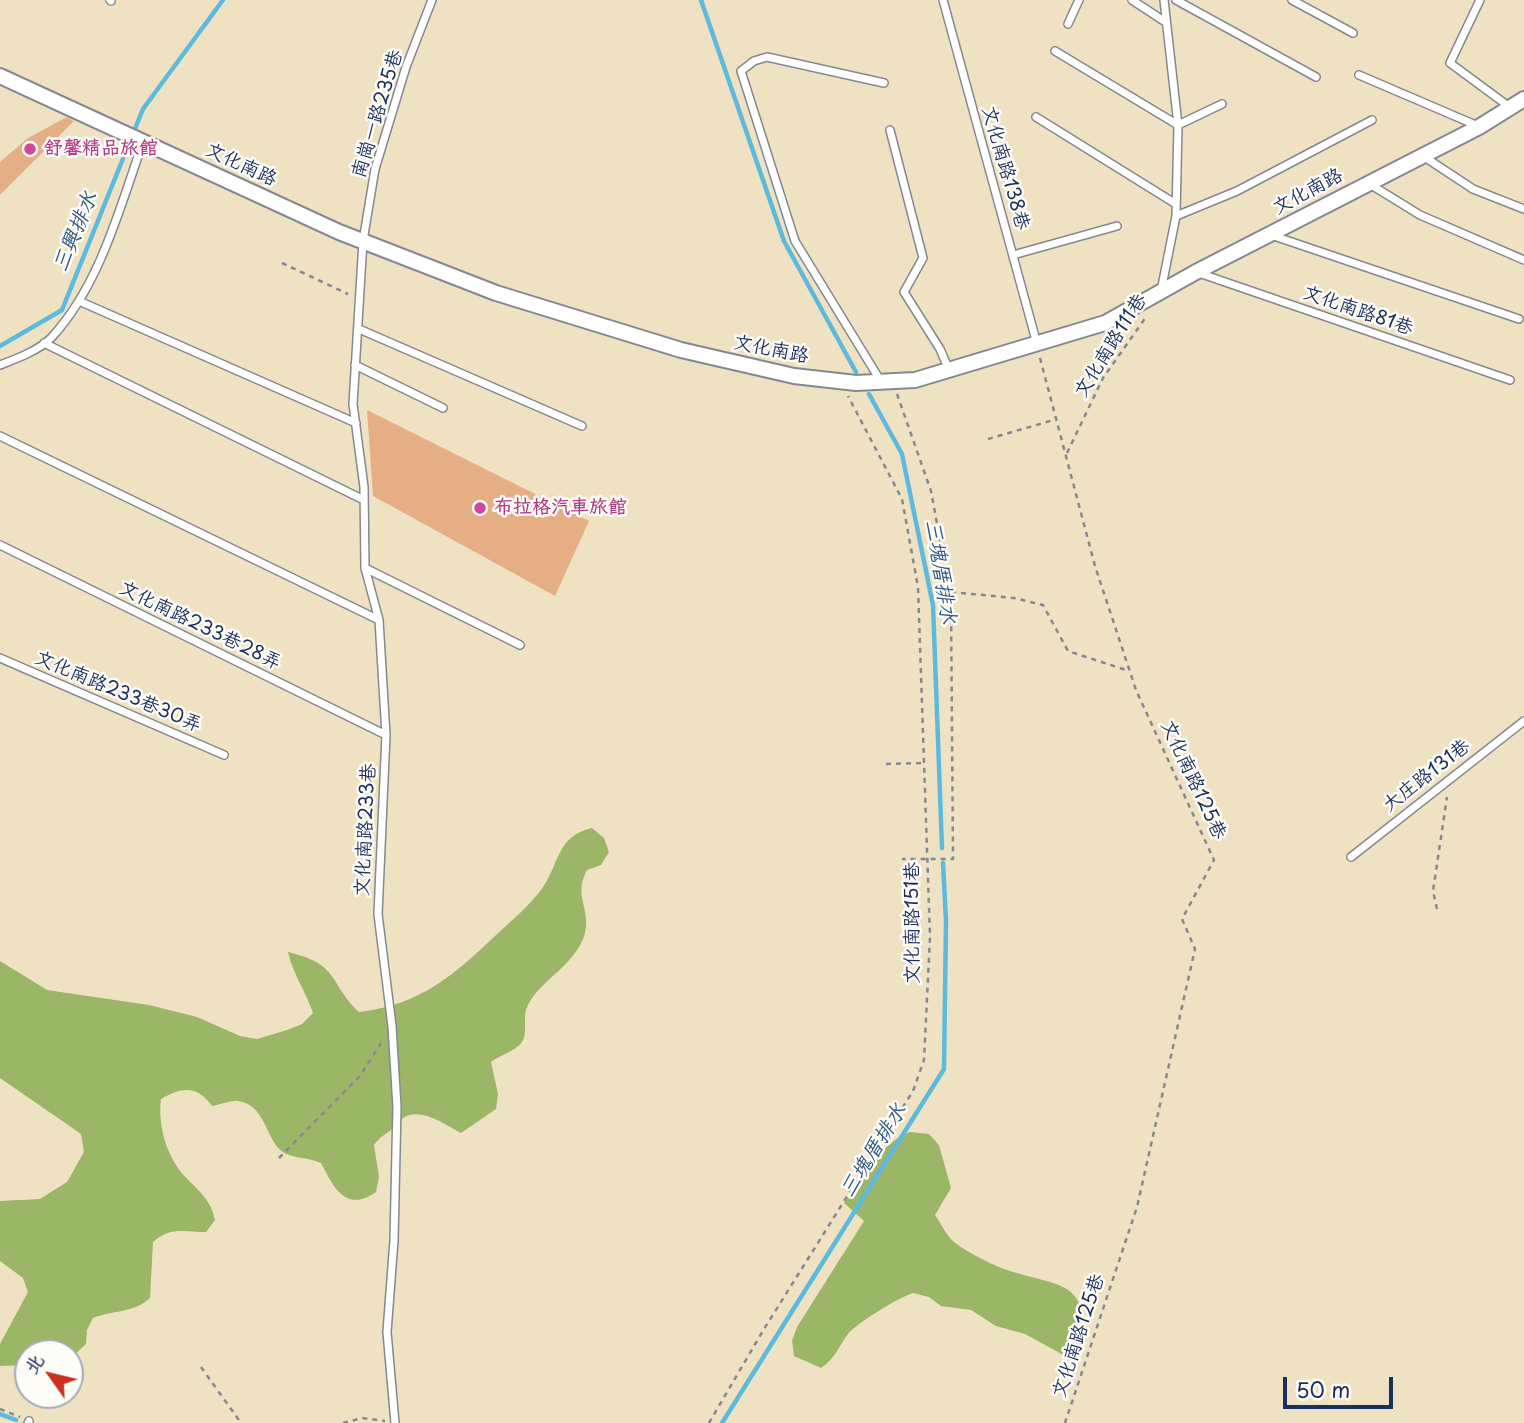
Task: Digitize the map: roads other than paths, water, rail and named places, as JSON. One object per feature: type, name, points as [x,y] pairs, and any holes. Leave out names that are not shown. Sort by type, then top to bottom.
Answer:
[{"type":"street","name":"文化南路","points":[[0,76],[363,241],[496,293],[681,350],[794,376],[856,383],[915,380],[1105,323],[1268,234],[1479,127],[1524,99]]},
{"type":"lane","name":"南崗一路235巷","points":[[363,241],[375,169],[406,67],[432,0]]},
{"type":"lane","name":"文化南路138巷","points":[[943,0],[1037,345]]},
{"type":"lane","points":[[1068,24],[1079,0]]},
{"type":"lane","points":[[1132,0],[1164,21]]},
{"type":"lane","points":[[1161,292],[1176,216],[1178,125],[1164,21],[1164,0]]},
{"type":"lane","points":[[1176,0],[1316,77]]},
{"type":"lane","points":[[1292,0],[1353,33]]},
{"type":"lane","points":[[1480,0],[1450,64],[1511,108]]},
{"type":"lane","points":[[1055,51],[1178,125]]},
{"type":"lane","points":[[884,83],[766,57],[754,61],[741,71],[795,241],[886,381]]},
{"type":"lane","points":[[1359,75],[1479,127]]},
{"type":"lane","points":[[1178,125],[1222,104]]},
{"type":"lane","points":[[1036,117],[1177,204]]},
{"type":"lane","points":[[1176,216],[1237,191],[1372,120]]},
{"type":"lane","points":[[890,130],[923,258],[904,292],[940,349],[949,371]]},
{"type":"lane","points":[[0,365],[51,340],[79,301],[113,229],[144,141]]},
{"type":"lane","points":[[1422,155],[1473,189],[1524,209]]},
{"type":"lane","points":[[1367,183],[1420,215],[1524,260]]},
{"type":"lane","points":[[1013,255],[1117,226]]},
{"type":"lane","points":[[1268,234],[1519,319]]},
{"type":"lane","name":"文化南路233巷","points":[[363,241],[352,404],[364,500],[365,568],[379,620],[386,735],[378,914],[392,1026],[397,1120],[394,1240],[387,1332],[395,1422]]},
{"type":"lane","name":"文化南路81巷","points":[[1196,272],[1510,380]]},
{"type":"lane","points":[[79,301],[356,424]]},
{"type":"lane","points":[[359,329],[582,426]]},
{"type":"lane","points":[[44,343],[364,500]]},
{"type":"lane","points":[[355,365],[443,408]]},
{"type":"lane","points":[[0,436],[379,620]]},
{"type":"lane","name":"文化南路233巷28弄","points":[[0,545],[386,735]]},
{"type":"lane","points":[[365,568],[520,645]]},
{"type":"lane","name":"文化南路233巷30弄","points":[[0,658],[224,755]]},
{"type":"lane","name":"大庄路131巷","points":[[1351,857],[1524,721]]},
{"type":"waterway","name":"三興排水","points":[[0,346],[62,310],[143,109],[223,0]]},
{"type":"waterway","name":"三塊厝排水","points":[[701,0],[784,241],[856,372]]},
{"type":"waterway","name":"三塊厝排水","points":[[869,394],[902,454],[933,605],[942,848]]},
{"type":"waterway","name":"三塊厝排水","points":[[722,1423],[944,1069],[946,921],[943,863]]},
{"type":"waterway","points":[[0,1414],[16,1420]]},
{"type":"place","name":"舒馨精品旅館","points":[[30,149]]},
{"type":"place","name":"布拉格汽車旅館","points":[[480,508]]}]
